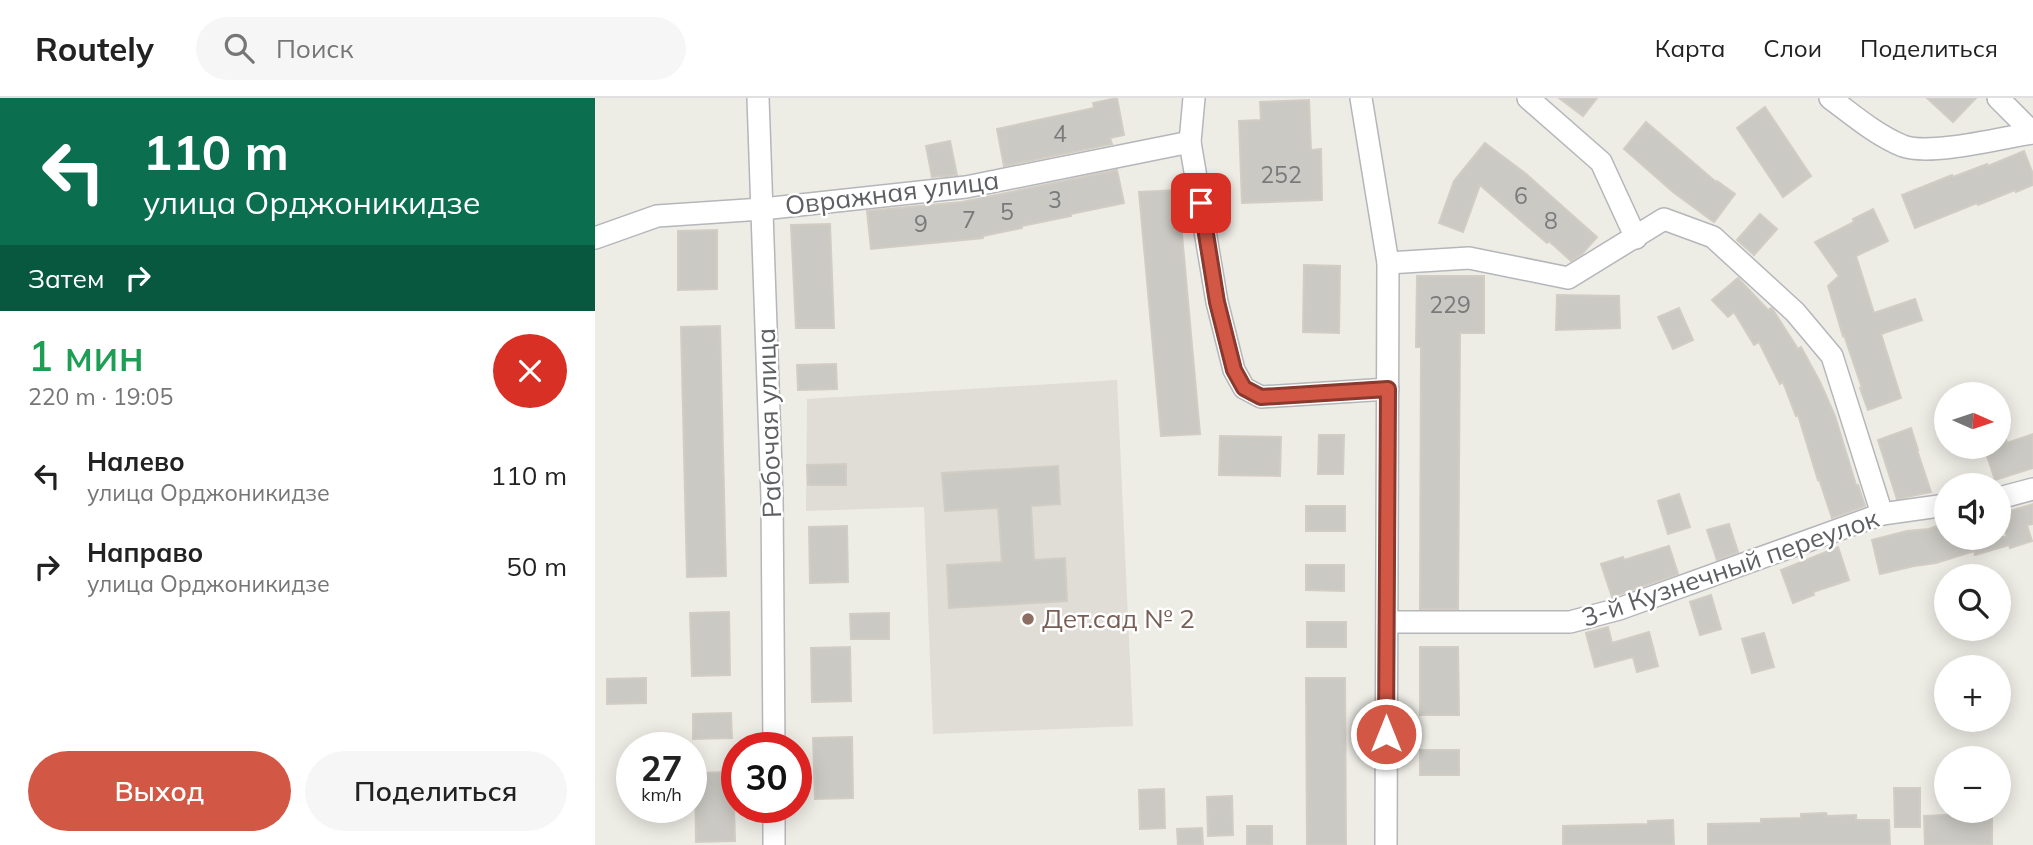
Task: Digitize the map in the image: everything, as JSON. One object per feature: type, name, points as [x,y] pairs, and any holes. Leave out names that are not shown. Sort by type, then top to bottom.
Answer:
[{"type":"street","name":"Рабочая улица","points":[[758,98],[772,498],[773,732]]},
{"type":"street","points":[[1194,98],[1190,142],[1217,302],[1234,370],[1244,388],[1261,397],[1388,389]]},
{"type":"street","points":[[1361,98],[1388,263],[1386,845]]},
{"type":"street","points":[[1528,98],[1601,162],[1636,238]]},
{"type":"street","points":[[1830,98],[1881,135],[1905,147],[1933,150],[2032,133]]},
{"type":"street","points":[[1998,98],[2032,133]]},
{"type":"street","name":"Овражная улица","points":[[595,238],[657,216],[762,209],[967,187],[1190,142]]},
{"type":"street","points":[[1388,263],[1469,258],[1568,278],[1664,219],[1713,237],[1795,312],[1832,356],[1882,514]]},
{"type":"street","points":[[2011,495],[2033,489]]},
{"type":"street","name":"3-й Кузнечный переулок","points":[[1387,622],[1570,622],[1619,609],[1882,514],[1934,507]]},
{"type":"street","points":[[774,823],[774,845]]},
{"type":"shaded area","name":"Дет.сад № 2","points":[[1117,380],[1133,726],[933,734],[924,507],[806,511],[807,399]]},
{"type":"building","points":[[1117,98],[1124,135],[1110,138],[1112,144],[1004,166],[997,129],[1094,108],[1093,103]]},
{"type":"building","points":[[1559,98],[1597,98],[1583,116]]},
{"type":"building","points":[[1927,98],[1976,98],[1953,122]]},
{"type":"building","points":[[1309,100],[1311,150],[1321,149],[1322,200],[1242,203],[1239,121],[1261,120],[1260,102]]},
{"type":"building","points":[[1765,107],[1811,176],[1783,197],[1737,128]]},
{"type":"building","points":[[1646,122],[1716,182],[1735,194],[1714,222],[1673,192],[1624,149]]},
{"type":"building","points":[[950,141],[957,175],[932,177],[926,146]]},
{"type":"building","points":[[1485,143],[1525,173],[1597,237],[1582,254],[1571,261],[1480,185],[1463,232],[1439,223],[1454,181]]},
{"type":"building","points":[[2024,151],[2033,174],[2033,185],[1978,205],[1977,203],[1915,228],[1902,195]]},
{"type":"building","points":[[1117,170],[1124,203],[1022,226],[983,238],[871,249],[867,211],[962,202]]},
{"type":"building","points":[[1178,190],[1200,434],[1161,436],[1139,192]]},
{"type":"building","points":[[1873,209],[1888,241],[1856,256],[1874,313],[1915,299],[1922,320],[1881,334],[1901,398],[1868,410],[1828,286],[1839,276],[1815,242]]},
{"type":"building","points":[[1760,214],[1777,229],[1754,255],[1737,240]]},
{"type":"building","points":[[830,224],[834,328],[796,328],[791,225]]},
{"type":"building","points":[[717,230],[717,289],[678,290],[678,231]]},
{"type":"building","points":[[1304,265],[1340,266],[1339,333],[1303,332]]},
{"type":"building","points":[[1417,276],[1484,276],[1484,333],[1460,333],[1458,609],[1420,609],[1421,347],[1416,347]]},
{"type":"building","points":[[1738,278],[1768,310],[1773,310],[1798,349],[1801,347],[1835,416],[1865,506],[1832,518],[1798,415],[1796,416],[1783,382],[1780,384],[1759,342],[1754,345],[1734,312],[1728,317],[1712,300]]},
{"type":"building","points":[[1557,295],[1619,296],[1620,328],[1556,330]]},
{"type":"building","points":[[1679,308],[1693,340],[1673,349],[1658,317]]},
{"type":"building","points":[[720,326],[726,576],[687,577],[681,327]]},
{"type":"building","points":[[836,364],[837,389],[798,390],[797,365]]},
{"type":"building","points":[[1911,428],[1931,492],[1897,499],[1878,440]]},
{"type":"building","points":[[2033,434],[2033,468],[2011,475],[1993,473],[1988,459],[2011,459],[2011,442]]},
{"type":"building","points":[[1319,435],[1344,435],[1343,474],[1318,474]]},
{"type":"building","points":[[1220,436],[1281,437],[1280,476],[1219,475]]},
{"type":"building","points":[[846,464],[846,485],[808,485],[807,465]]},
{"type":"building","points":[[1058,466],[1060,504],[1031,506],[1034,560],[1065,558],[1067,601],[949,608],[947,565],[1002,562],[998,508],[945,511],[942,473]]},
{"type":"building","points":[[1679,494],[1690,527],[1668,534],[1658,501]]},
{"type":"building","points":[[2033,504],[2033,524],[2027,525],[2032,541],[2011,548],[2011,511]]},
{"type":"building","points":[[1306,506],[1345,506],[1345,531],[1306,531]]},
{"type":"building","points":[[1729,524],[1738,552],[1717,560],[1707,530]]},
{"type":"building","points":[[847,526],[848,582],[810,583],[809,527]]},
{"type":"building","points":[[1934,527],[1934,550],[1992,550],[1975,555],[1974,551],[1936,563],[1880,574],[1872,540],[1907,531]]},
{"type":"building","points":[[1669,546],[1678,574],[1612,597],[1601,564]]},
{"type":"building","points":[[1838,547],[1849,580],[1813,592],[1814,595],[1793,603],[1781,570]]},
{"type":"building","points":[[1306,565],[1344,565],[1344,591],[1306,590]]},
{"type":"building","points":[[1711,595],[1721,629],[1700,635],[1690,602]]},
{"type":"building","points":[[729,612],[730,675],[692,676],[690,613]]},
{"type":"building","points":[[889,613],[889,639],[851,639],[850,614]]},
{"type":"building","points":[[1307,622],[1346,622],[1346,647],[1307,647]]},
{"type":"building","points":[[1608,627],[1612,643],[1649,632],[1658,666],[1637,672],[1633,657],[1595,667],[1586,633]]},
{"type":"building","points":[[1764,633],[1774,667],[1752,673],[1742,639]]},
{"type":"building","points":[[850,647],[851,701],[812,702],[811,648]]},
{"type":"building","points":[[1420,647],[1458,647],[1459,715],[1420,715]]},
{"type":"building","points":[[646,678],[646,703],[607,704],[607,679]]},
{"type":"building","points":[[1306,678],[1345,678],[1346,845],[1307,845]]},
{"type":"building","points":[[731,713],[732,732],[721,732],[721,738],[707,739],[707,732],[693,732],[693,714]]},
{"type":"building","points":[[852,737],[853,798],[815,799],[813,738]]},
{"type":"building","points":[[1420,750],[1459,750],[1459,775],[1420,775]]},
{"type":"building","points":[[721,772],[721,823],[734,823],[735,841],[696,842],[696,823],[707,823],[707,773]]},
{"type":"building","points":[[1894,788],[1920,788],[1920,827],[1895,827]]},
{"type":"building","points":[[1164,789],[1165,828],[1140,829],[1139,790]]},
{"type":"building","points":[[1232,796],[1233,835],[1208,836],[1207,797]]},
{"type":"building","points":[[1826,813],[1827,816],[1856,815],[1856,820],[1889,820],[1890,845],[1708,845],[1708,824],[1761,823],[1761,819],[1801,818],[1801,814]]},
{"type":"building","points":[[1924,816],[1934,816],[1934,823],[1992,823],[1992,845],[1925,845]]},
{"type":"building","points":[[1673,820],[1674,845],[1563,845],[1563,826],[1648,824],[1648,821]]},
{"type":"building","points":[[1247,826],[1272,826],[1272,845],[1247,845]]},
{"type":"building","points":[[1202,828],[1203,845],[1178,845],[1177,829]]},
{"type":"place","name":"Дет.сад № 2","points":[[1028,619]]},
{"type":"route","points":[[1201,203],[1217,302],[1234,370],[1244,388],[1261,397],[1388,389],[1386,734]]}]
